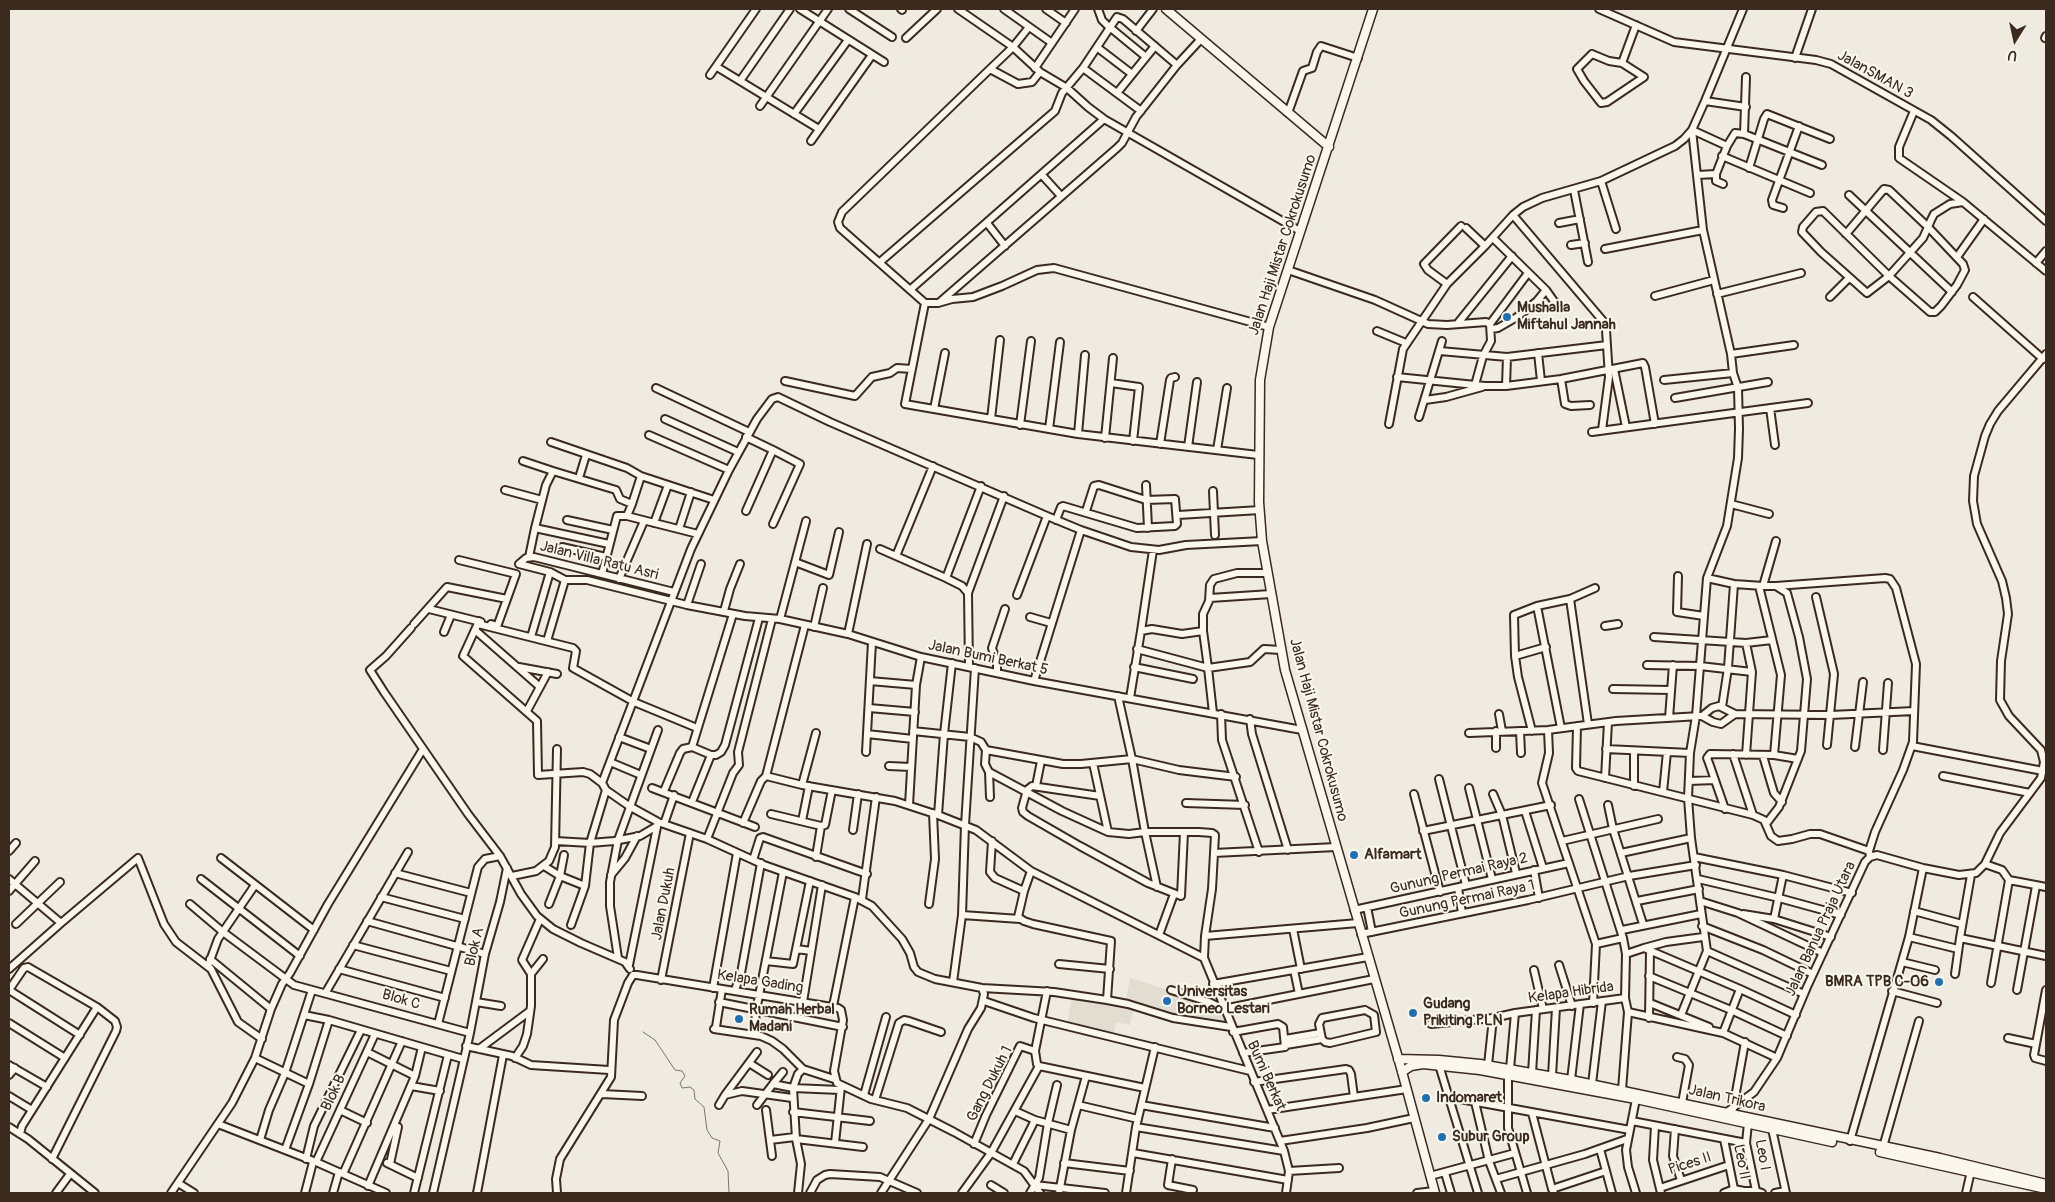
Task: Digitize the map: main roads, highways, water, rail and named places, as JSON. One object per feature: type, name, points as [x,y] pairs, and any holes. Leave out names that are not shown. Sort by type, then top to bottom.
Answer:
[{"type":"main road","points":[[1166,9],[1329,147]]},
{"type":"main road","name":"Jalan Haji Mistar Cokrokusumo","points":[[1373,9],[1269,328],[1260,380],[1258,455],[1260,510],[1262,541],[1281,650],[1302,730],[1407,1089],[1435,1192]]},
{"type":"main road","name":"Jalan Trikora","points":[[1398,1059],[1439,1060],[1488,1065],[1509,1072],[1636,1099],[1730,1111],[1775,1128],[1883,1147],[1971,1168],[2046,1189]]},
{"type":"main road","name":"Jalan Trikora","points":[[1402,1072],[1416,1065],[1439,1065],[1552,1076],[1622,1090],[1748,1123],[2046,1184]]},
{"type":"waterway","points":[[643,1032],[655,1040],[675,1070],[682,1071],[685,1076],[680,1083],[682,1088],[690,1087],[694,1090],[695,1099],[704,1107],[707,1130],[712,1138],[720,1141],[718,1153],[728,1171],[729,1193]]},
{"type":"place","name":"Mushalla Miftahul Jannah","points":[[1507,317]]},
{"type":"place","name":"Alfamart","points":[[1354,855]]},
{"type":"place","name":"BMRA TPB C-06","points":[[1939,982]]},
{"type":"place","name":"Universitas Borneo Lestari","points":[[1167,1001]]},
{"type":"place","name":"Gudang Prikiting PLN","points":[[1413,1013]]},
{"type":"place","name":"Rumah Herbal Madani","points":[[739,1019]]},
{"type":"place","name":"Indomaret","points":[[1426,1098]]},
{"type":"place","name":"Subur Group","points":[[1442,1137]]}]
